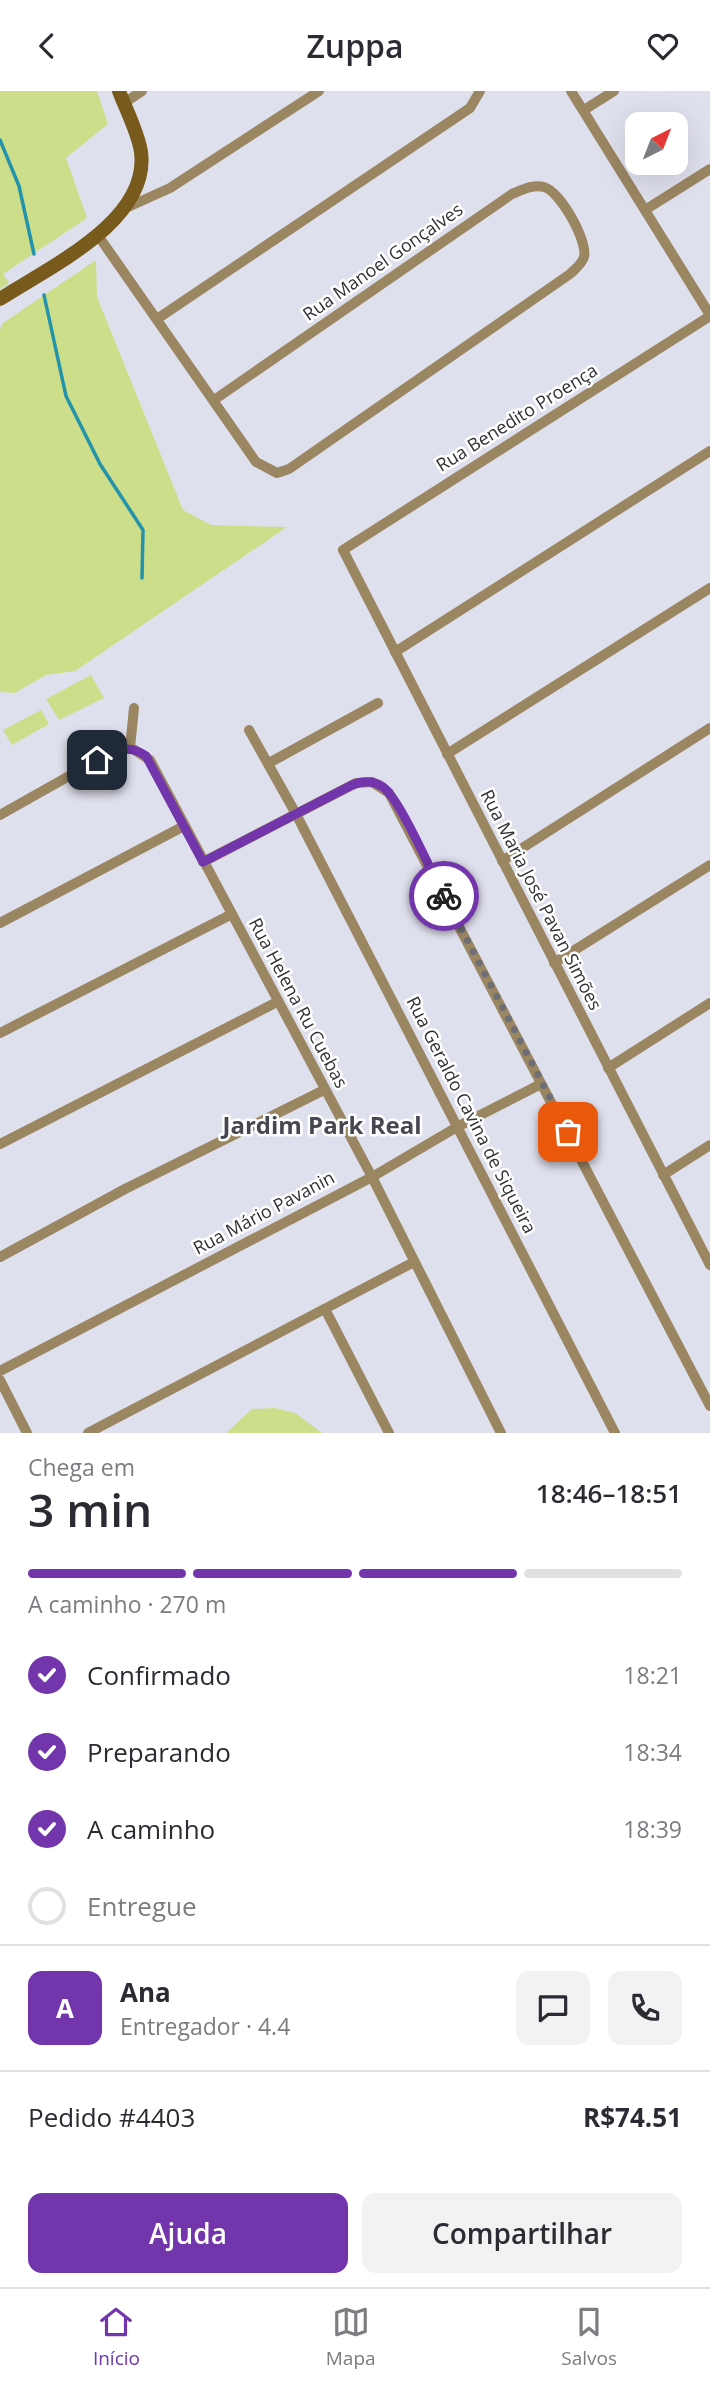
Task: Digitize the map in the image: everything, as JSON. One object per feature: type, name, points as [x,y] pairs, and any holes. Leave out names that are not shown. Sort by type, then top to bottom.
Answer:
[{"type":"main road","points":[[0,299],[97,235],[128,207],[141,177],[141,151],[121,97]]},
{"type":"street","points":[[121,97],[142,91]]},
{"type":"street","points":[[128,207],[170,188],[319,91]]},
{"type":"street","points":[[157,319],[470,108],[480,91]]},
{"type":"street","points":[[571,91],[710,316]]},
{"type":"street","points":[[584,110],[614,91]]},
{"type":"street","points":[[645,210],[710,169]]},
{"type":"street","name":"Rua Manoel Gonçalves","points":[[528,187],[544,187],[556,195],[584,243],[583,257],[570,274],[289,469],[277,473],[256,462],[215,400],[512,194],[528,187]]},
{"type":"street","points":[[97,235],[215,400]]},
{"type":"street","name":"Rua Benedito Proença","points":[[342,550],[710,316]]},
{"type":"street","points":[[395,652],[710,451]]},
{"type":"street","name":"Rua Maria José Pavan Simões","points":[[342,550],[710,1265]]},
{"type":"street","points":[[447,754],[710,588]]},
{"type":"street","points":[[269,763],[378,703]]},
{"type":"street","points":[[0,815],[117,749],[130,748],[134,708]]},
{"type":"street","points":[[502,861],[710,728]]},
{"type":"street","name":"Rua Geraldo Cavina de Siqueira","points":[[250,730],[296,814],[615,1433]]},
{"type":"street","name":"Rua Helena Ru Cuebas","points":[[130,748],[150,760],[372,1177],[501,1433]]},
{"type":"street","points":[[203,862],[361,782],[377,784],[389,793],[710,1406]]},
{"type":"street","points":[[0,923],[184,825]]},
{"type":"street","points":[[554,963],[710,865]]},
{"type":"street","points":[[0,1033],[232,914]]},
{"type":"street","points":[[0,1144],[277,1002]]},
{"type":"street","points":[[608,1068],[710,1003]]},
{"type":"street","name":"Rua Mário Pavanin","points":[[0,1371],[372,1177],[457,1127],[541,1084]]},
{"type":"street","points":[[0,1257],[125,1189],[324,1090]]},
{"type":"street","points":[[663,1175],[710,1145]]},
{"type":"street","points":[[88,1433],[414,1262]]},
{"type":"street","points":[[325,1309],[389,1433]]},
{"type":"street","points":[[0,1380],[27,1433]]},
{"type":"green space","points":[[0,91],[97,91],[108,124],[66,158],[87,218],[3,274],[9,283],[0,289]]},
{"type":"green space","points":[[96,260],[97,297],[183,510],[211,525],[287,527],[75,671],[46,675],[15,693],[0,692],[0,329],[3,323]]},
{"type":"green space","points":[[91,675],[104,698],[59,720],[46,699]]},
{"type":"green space","points":[[41,710],[49,724],[12,745],[3,730]]},
{"type":"green space","points":[[275,1408],[295,1413],[322,1433],[226,1433],[252,1409]]},
{"type":"waterway","points":[[0,140],[19,186],[34,254]]},
{"type":"waterway","points":[[44,295],[66,396],[100,464],[143,530],[142,578]]},
{"type":"way so far","points":[[444,896],[568,1132]]},
{"type":"district","name":"Jardim Park Real","points":[[322,1126]]},
{"type":"route","points":[[97,760],[122,748],[133,749],[146,756],[153,764],[203,862],[356,783],[377,784],[386,789],[392,797],[444,896]]}]
